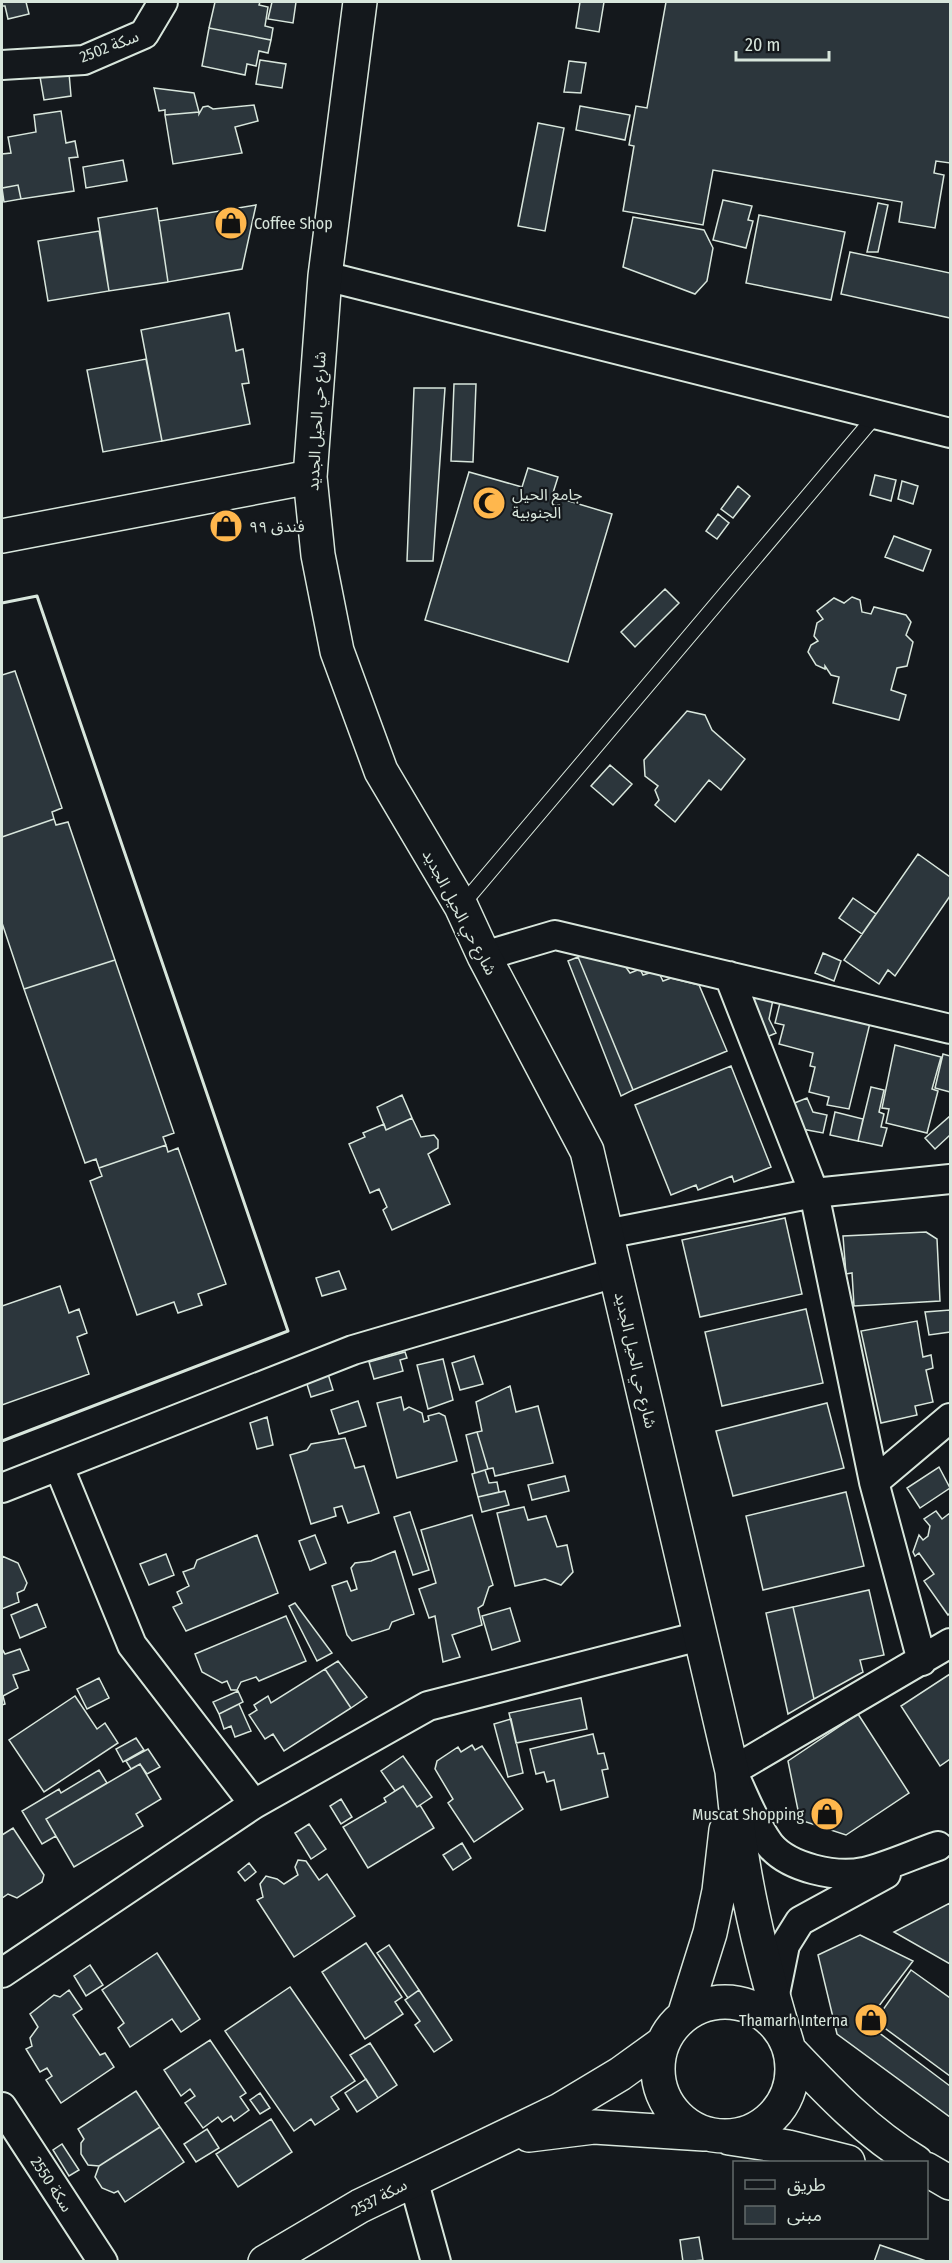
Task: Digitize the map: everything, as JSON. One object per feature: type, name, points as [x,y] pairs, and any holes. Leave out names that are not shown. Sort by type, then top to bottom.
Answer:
[{"type":"street","name":"سكة 2502","points":[[2,65],[84,60],[144,34],[163,2]]},
{"type":"street","name":"شارع حي الحيل الجديد","points":[[360,2],[325,276],[310,477],[318,555],[337,651],[381,771],[461,906],[484,956],[587,1151],[732,1771]]},
{"type":"street","points":[[325,276],[951,433]]},
{"type":"street","points":[[2,536],[310,477]]},
{"type":"street","points":[[484,956],[555,934],[951,1029]]},
{"type":"street","points":[[729,976],[814,1193],[874,1482],[921,1661]]},
{"type":"street","points":[[606,1234],[814,1193],[951,1179]]},
{"type":"street","points":[[2,1488],[353,1350],[615,1273]]},
{"type":"street","points":[[874,1482],[951,1418]]},
{"type":"street","points":[[58,1467],[132,1645],[254,1804]]},
{"type":"street","points":[[2,1973],[254,1804],[428,1707],[700,1636]]},
{"type":"street","points":[[732,1771],[951,1643]]},
{"type":"street","points":[[732,1771],[760,1830],[771,1845],[784,1858],[805,1867],[828,1872],[862,1872],[944,1842]]},
{"type":"street","points":[[497,2140],[594,2127],[731,2136],[750,2132],[767,2122],[780,2108],[789,2091],[792,2072],[789,2048],[774,1999],[742,1862],[732,1771]]},
{"type":"street","points":[[684,2016],[710,1933],[719,1891],[732,1771]]},
{"type":"street","points":[[774,1999],[785,1945],[800,1921],[944,1842]]},
{"type":"street","points":[[840,2161],[788,2147],[710,2135],[690,2127],[675,2115],[664,2099],[658,2080],[658,2061],[663,2043],[672,2028],[684,2016],[702,2006],[722,2001],[742,2004],[761,2012],[776,2025],[789,2048],[836,2098],[887,2145],[913,2161]]},
{"type":"street","points":[[497,2140],[589,2093],[663,2043]]},
{"type":"street","name":"سكة 2550","points":[[2,2107],[103,2262]]},
{"type":"street","name":"سكة 2537","points":[[265,2262],[360,2206],[497,2140]]},
{"type":"street","points":[[928,2170],[951,2183]]},
{"type":"street","points":[[413,2179],[436,2262]]},
{"type":"street","points":[[928,2190],[951,2200]]},
{"type":"lane","points":[[461,906],[877,414]]},
{"type":"building","points":[[2,2],[26,2],[29,14],[8,19]]},
{"type":"building","points":[[215,2],[260,2],[259,5],[268,7],[265,26],[273,28],[271,40],[209,28]]},
{"type":"building","points":[[272,2],[296,2],[293,23],[268,19]]},
{"type":"building","points":[[580,2],[604,2],[599,32],[576,28]]},
{"type":"building","points":[[666,2],[950,2],[950,163],[936,161],[934,173],[944,175],[935,228],[899,222],[902,202],[713,170],[703,225],[623,211],[634,146],[629,145],[636,106],[647,108]]},
{"type":"building","points":[[209,28],[271,40],[268,53],[259,51],[256,66],[247,64],[245,75],[202,66]]},
{"type":"building","points":[[260,60],[286,64],[282,88],[256,84]]},
{"type":"building","points":[[569,61],[586,63],[581,93],[564,92]]},
{"type":"building","points":[[69,73],[71,96],[44,100],[40,77]]},
{"type":"building","points":[[154,88],[194,93],[199,112],[165,115],[165,110],[159,111]]},
{"type":"building","points":[[254,105],[258,121],[235,127],[242,153],[173,164],[165,115],[199,112],[199,114],[203,107],[208,106],[213,109]]},
{"type":"building","points":[[580,106],[630,115],[625,140],[576,130]]},
{"type":"building","points":[[61,111],[66,143],[75,141],[78,157],[69,158],[74,191],[21,199],[18,185],[2,188],[2,154],[11,153],[8,137],[36,132],[34,115]]},
{"type":"building","points":[[538,123],[564,128],[545,231],[518,226]]},
{"type":"building","points":[[123,160],[127,181],[86,188],[83,167]]},
{"type":"building","points":[[18,185],[21,199],[4,202],[2,188]]},
{"type":"building","points":[[723,200],[752,206],[748,220],[753,221],[746,248],[713,240]]},
{"type":"building","points":[[878,203],[888,205],[878,252],[867,252]]},
{"type":"building","points":[[256,205],[242,269],[168,282],[159,221]]},
{"type":"building","points":[[157,208],[168,282],[109,291],[98,218]]},
{"type":"building","points":[[759,215],[845,232],[831,300],[746,283]]},
{"type":"building","points":[[633,217],[704,230],[713,248],[707,281],[695,294],[623,267]]},
{"type":"building","points":[[99,231],[109,291],[48,301],[38,241]]},
{"type":"building","points":[[850,252],[950,273],[950,318],[841,294]]},
{"type":"building","points":[[229,313],[236,351],[243,349],[249,383],[242,384],[250,424],[162,441],[141,330]]},
{"type":"building","points":[[146,359],[162,441],[103,452],[87,370]]},
{"type":"building","points":[[454,384],[476,384],[473,462],[451,461]]},
{"type":"building","points":[[414,388],[445,388],[433,561],[407,561]]},
{"type":"building","points":[[528,468],[558,477],[552,496],[612,514],[568,662],[425,620],[469,472],[522,487]]},
{"type":"building","points":[[875,475],[896,480],[891,501],[870,495]]},
{"type":"building","points":[[902,481],[918,486],[913,504],[898,499]]},
{"type":"building","points":[[738,486],[750,496],[733,518],[721,509]]},
{"type":"building","points":[[718,514],[729,523],[717,539],[706,531]]},
{"type":"building","points":[[894,536],[931,550],[923,571],[885,557]]},
{"type":"building","points":[[665,589],[679,603],[635,647],[621,632]]},
{"type":"building","points":[[852,597],[860,600],[862,612],[871,614],[874,607],[906,615],[911,622],[906,635],[913,642],[907,666],[897,668],[891,690],[906,695],[899,720],[833,703],[839,677],[831,675],[825,666],[825,669],[816,665],[808,652],[811,645],[818,641],[814,636],[817,623],[823,619],[817,611],[834,598],[844,603]]},
{"type":"building","points":[[15,671],[62,808],[52,812],[54,819],[2,837],[2,675]]},
{"type":"building","points":[[687,711],[705,715],[712,730],[745,759],[721,790],[709,780],[675,822],[655,805],[659,800],[655,790],[658,786],[645,776],[644,760]]},
{"type":"building","points":[[610,765],[632,784],[613,805],[591,786]]},
{"type":"building","points":[[54,819],[56,825],[68,822],[115,960],[24,989],[2,923],[2,837]]},
{"type":"building","points":[[918,854],[950,877],[950,896],[895,976],[888,970],[879,984],[844,960]]},
{"type":"building","points":[[853,898],[876,914],[862,934],[839,918]]},
{"type":"building","points":[[823,953],[841,961],[834,981],[815,973]]},
{"type":"building","points":[[585,954],[625,966],[630,973],[640,969],[643,975],[652,972],[660,975],[663,981],[671,978],[699,985],[727,1051],[633,1090],[578,957]]},
{"type":"building","points":[[578,957],[633,1090],[621,1096],[568,961]]},
{"type":"building","points":[[115,960],[174,1133],[163,1137],[166,1145],[99,1168],[96,1159],[85,1163],[24,989]]},
{"type":"building","points":[[742,988],[774,995],[769,1019],[776,1033],[762,1039]]},
{"type":"building","points":[[781,999],[870,1023],[849,1109],[827,1105],[829,1097],[809,1092],[815,1067],[810,1066],[813,1053],[779,1044],[784,1025],[775,1023]]},
{"type":"building","points":[[895,1045],[941,1057],[932,1089],[938,1091],[927,1133],[886,1123],[889,1109],[882,1108]]},
{"type":"building","points":[[943,1054],[950,1056],[950,1092],[935,1088]]},
{"type":"building","points":[[731,1066],[771,1167],[734,1182],[732,1176],[698,1190],[696,1185],[671,1195],[635,1105]]},
{"type":"building","points":[[871,1087],[884,1090],[879,1112],[884,1114],[881,1127],[887,1128],[882,1146],[858,1141]]},
{"type":"building","points":[[402,1095],[412,1118],[386,1130],[377,1107]]},
{"type":"building","points":[[807,1098],[813,1112],[827,1115],[823,1133],[802,1129],[792,1104]]},
{"type":"building","points":[[835,1112],[863,1119],[858,1141],[830,1135]]},
{"type":"building","points":[[950,1116],[950,1135],[935,1149],[925,1138]]},
{"type":"building","points":[[412,1118],[421,1137],[434,1135],[438,1140],[438,1148],[428,1154],[450,1204],[392,1230],[383,1210],[387,1207],[379,1189],[370,1193],[349,1144],[365,1137],[363,1133],[384,1124],[386,1130]]},
{"type":"building","points":[[166,1145],[168,1152],[178,1148],[226,1284],[198,1294],[202,1305],[178,1313],[174,1302],[137,1315],[90,1181],[102,1176],[99,1168]]},
{"type":"building","points":[[785,1218],[802,1294],[700,1317],[682,1240]]},
{"type":"building","points":[[926,1232],[937,1239],[940,1301],[854,1306],[852,1273],[846,1274],[843,1236]]},
{"type":"building","points":[[339,1271],[346,1289],[322,1296],[316,1278]]},
{"type":"building","points":[[60,1286],[69,1313],[79,1309],[87,1333],[77,1337],[89,1374],[2,1405],[2,1306]]},
{"type":"building","points":[[806,1309],[823,1383],[722,1406],[705,1332]]},
{"type":"building","points":[[950,1310],[950,1332],[929,1335],[925,1312]]},
{"type":"building","points":[[917,1321],[923,1357],[931,1355],[933,1368],[926,1370],[933,1402],[915,1406],[917,1415],[881,1423],[861,1331]]},
{"type":"building","points":[[405,1352],[407,1358],[400,1360],[403,1371],[374,1379],[369,1362]]},
{"type":"building","points":[[474,1356],[483,1384],[460,1390],[452,1363]]},
{"type":"building","points":[[443,1359],[453,1400],[428,1409],[417,1365]]},
{"type":"building","points":[[328,1374],[333,1390],[311,1397],[306,1381]]},
{"type":"building","points":[[510,1386],[516,1412],[538,1406],[553,1463],[495,1476],[493,1468],[488,1469],[477,1432],[482,1431],[476,1402]]},
{"type":"building","points":[[401,1397],[404,1410],[409,1407],[422,1413],[424,1422],[429,1420],[428,1416],[439,1413],[445,1416],[457,1461],[397,1478],[377,1403]]},
{"type":"building","points":[[358,1401],[366,1426],[339,1434],[331,1410]]},
{"type":"building","points":[[827,1403],[844,1468],[733,1496],[716,1431]]},
{"type":"building","points":[[267,1417],[273,1445],[257,1449],[250,1423]]},
{"type":"building","points":[[477,1432],[488,1469],[475,1473],[466,1435]]},
{"type":"building","points":[[345,1438],[355,1468],[364,1466],[379,1513],[348,1523],[342,1506],[334,1508],[336,1516],[311,1524],[290,1455],[307,1450],[311,1444]]},
{"type":"building","points":[[939,1467],[950,1488],[920,1508],[907,1488]]},
{"type":"building","points":[[485,1470],[489,1483],[497,1482],[499,1492],[478,1497],[472,1474]]},
{"type":"building","points":[[565,1476],[569,1491],[532,1500],[528,1485]]},
{"type":"building","points":[[505,1491],[509,1505],[482,1512],[478,1497]]},
{"type":"building","points":[[846,1492],[864,1566],[763,1590],[746,1516]]},
{"type":"building","points":[[524,1507],[528,1520],[546,1516],[557,1547],[567,1545],[573,1572],[561,1585],[545,1579],[515,1586],[497,1513]]},
{"type":"building","points":[[936,1511],[942,1519],[950,1513],[950,1613],[948,1615],[924,1581],[934,1574],[919,1553],[915,1556],[913,1552],[919,1535],[923,1540],[928,1536],[930,1526],[924,1519]]},
{"type":"building","points":[[410,1512],[429,1570],[413,1575],[394,1517]]},
{"type":"building","points":[[472,1515],[493,1585],[489,1587],[483,1605],[478,1608],[482,1625],[452,1635],[460,1657],[443,1662],[435,1616],[429,1618],[419,1589],[436,1583],[421,1530]]},
{"type":"building","points":[[257,1535],[278,1593],[186,1631],[173,1607],[182,1603],[177,1592],[189,1586],[183,1572],[194,1568],[197,1560]]},
{"type":"building","points":[[315,1535],[326,1563],[310,1570],[299,1541]]},
{"type":"building","points":[[395,1551],[414,1614],[392,1622],[389,1629],[352,1641],[347,1635],[332,1586],[347,1581],[351,1591],[357,1589],[351,1568],[355,1563],[371,1561]]},
{"type":"building","points":[[166,1554],[174,1575],[149,1585],[140,1564]]},
{"type":"building","points":[[2,1556],[18,1563],[27,1583],[24,1590],[17,1593],[19,1602],[2,1609]]},
{"type":"building","points":[[869,1590],[884,1655],[860,1660],[863,1672],[814,1699],[793,1607]]},
{"type":"building","points":[[295,1603],[332,1653],[317,1661],[289,1606]]},
{"type":"building","points":[[37,1604],[46,1627],[20,1638],[11,1615]]},
{"type":"building","points":[[793,1607],[814,1699],[788,1714],[766,1613]]},
{"type":"building","points":[[510,1608],[520,1641],[492,1650],[482,1616]]},
{"type":"building","points":[[286,1616],[306,1661],[259,1681],[256,1677],[241,1682],[237,1690],[231,1690],[227,1681],[222,1683],[202,1672],[195,1654]]},
{"type":"building","points":[[2,1649],[5,1654],[20,1649],[29,1670],[13,1675],[18,1688],[3,1696],[5,1704],[2,1705]]},
{"type":"building","points":[[338,1661],[367,1697],[351,1708],[325,1669]]},
{"type":"building","points":[[325,1669],[351,1708],[284,1751],[273,1734],[265,1739],[249,1715],[257,1710],[254,1705],[268,1696],[271,1703]]},
{"type":"building","points":[[950,1674],[950,1759],[940,1766],[901,1706]]},
{"type":"building","points":[[99,1678],[109,1698],[87,1709],[77,1689]]},
{"type":"building","points":[[238,1691],[243,1702],[219,1714],[213,1702]]},
{"type":"building","points":[[75,1696],[97,1729],[105,1723],[118,1743],[44,1792],[9,1740]]},
{"type":"building","points":[[581,1698],[587,1729],[516,1743],[509,1713]]},
{"type":"building","points":[[239,1704],[251,1731],[235,1737],[231,1726],[224,1729],[219,1714]]},
{"type":"building","points":[[858,1714],[909,1793],[846,1835],[800,1820],[788,1761]]},
{"type":"building","points":[[511,1719],[523,1773],[508,1777],[494,1724]]},
{"type":"building","points":[[593,1734],[598,1754],[604,1753],[608,1769],[602,1770],[608,1797],[561,1810],[554,1780],[547,1782],[544,1772],[536,1774],[530,1749]]},
{"type":"building","points":[[136,1738],[144,1750],[123,1762],[116,1749]]},
{"type":"building","points":[[472,1745],[475,1750],[482,1746],[523,1809],[474,1842],[448,1803],[453,1799],[435,1769],[437,1761],[458,1747],[461,1752]]},
{"type":"building","points":[[148,1749],[160,1767],[147,1774],[140,1764],[131,1769],[126,1761]]},
{"type":"building","points":[[403,1756],[432,1797],[417,1807],[403,1786],[395,1791],[381,1771]]},
{"type":"building","points":[[140,1764],[161,1799],[136,1814],[143,1826],[74,1867],[46,1819]]},
{"type":"building","points":[[99,1770],[107,1783],[46,1819],[56,1836],[42,1844],[22,1811],[59,1789],[61,1793]]},
{"type":"building","points":[[403,1786],[417,1807],[420,1805],[434,1828],[368,1868],[343,1827],[386,1802],[384,1798]]},
{"type":"building","points":[[341,1799],[352,1817],[341,1824],[330,1806]]},
{"type":"building","points":[[309,1824],[326,1849],[311,1859],[295,1833]]},
{"type":"building","points":[[13,1828],[44,1875],[42,1882],[17,1898],[8,1894],[2,1898],[2,1835]]},
{"type":"building","points":[[462,1843],[471,1858],[453,1870],[443,1855]]},
{"type":"building","points":[[298,1860],[306,1861],[319,1880],[327,1874],[355,1916],[294,1957],[257,1900],[263,1897],[260,1884],[266,1876],[284,1884],[298,1875],[295,1867]]},
{"type":"building","points":[[249,1863],[256,1872],[245,1881],[238,1872]]},
{"type":"building","points":[[950,1903],[950,1964],[894,1932]]},
{"type":"building","points":[[860,1935],[913,1961],[866,2023],[950,2086],[950,2117],[837,2034],[818,1955]]},
{"type":"building","points":[[366,1943],[402,1997],[395,2002],[403,2014],[365,2039],[322,1972]]},
{"type":"building","points":[[389,1945],[419,1990],[408,1998],[377,1953]]},
{"type":"building","points":[[157,1953],[200,2019],[181,2032],[172,2019],[130,2047],[118,2028],[124,2023],[102,1990]]},
{"type":"building","points":[[90,1965],[103,1985],[86,1996],[74,1976]]},
{"type":"building","points":[[911,1970],[950,1998],[950,2076],[875,2021]]},
{"type":"building","points":[[290,1987],[355,2081],[331,2097],[339,2109],[315,2125],[311,2119],[294,2131],[225,2031]]},
{"type":"building","points":[[69,1990],[82,2009],[73,2015],[100,2055],[105,2053],[114,2067],[61,2103],[46,2080],[52,2076],[47,2068],[40,2072],[26,2049],[32,2046],[30,2038],[38,2027],[30,2014],[54,1995],[60,1997]]},
{"type":"building","points":[[419,1990],[452,2040],[434,2052],[415,2025],[420,2021],[405,2000]]},
{"type":"building","points":[[210,2040],[246,2093],[240,2097],[249,2110],[234,2121],[231,2116],[222,2122],[218,2117],[203,2128],[185,2103],[195,2096],[190,2089],[181,2096],[164,2070]]},
{"type":"building","points":[[370,2043],[397,2085],[378,2098],[350,2055]]},
{"type":"building","points":[[366,2079],[378,2098],[357,2112],[345,2093]]},
{"type":"building","points":[[136,2091],[160,2127],[99,2166],[88,2165],[81,2154],[81,2143],[84,2139],[78,2129]]},
{"type":"building","points":[[260,2093],[270,2108],[260,2114],[250,2100]]},
{"type":"building","points":[[271,2119],[292,2152],[238,2187],[216,2154]]},
{"type":"building","points":[[160,2127],[184,2162],[125,2202],[118,2191],[114,2193],[102,2188],[95,2177],[99,2166]]},
{"type":"building","points":[[207,2129],[219,2148],[196,2162],[184,2144]]},
{"type":"building","points":[[62,2144],[79,2170],[69,2176],[53,2150]]},
{"type":"building","points":[[699,2237],[703,2260],[683,2262],[680,2240]]},
{"type":"building","points":[[880,2245],[929,2262],[874,2262]]},
{"type":"wall","points":[[2,603],[37,596],[288,1331],[2,1441]]},
{"type":"place","name":"Coffee Shop","points":[[231,223]]},
{"type":"place","name":"جامع الحيل الجنوبية","points":[[489,503]]},
{"type":"place","name":"فندق ٩٩","points":[[226,526]]},
{"type":"place","name":"Muscat Shopping","points":[[827,1814]]},
{"type":"place","name":"Thamarh Interna","points":[[871,2020]]}]
